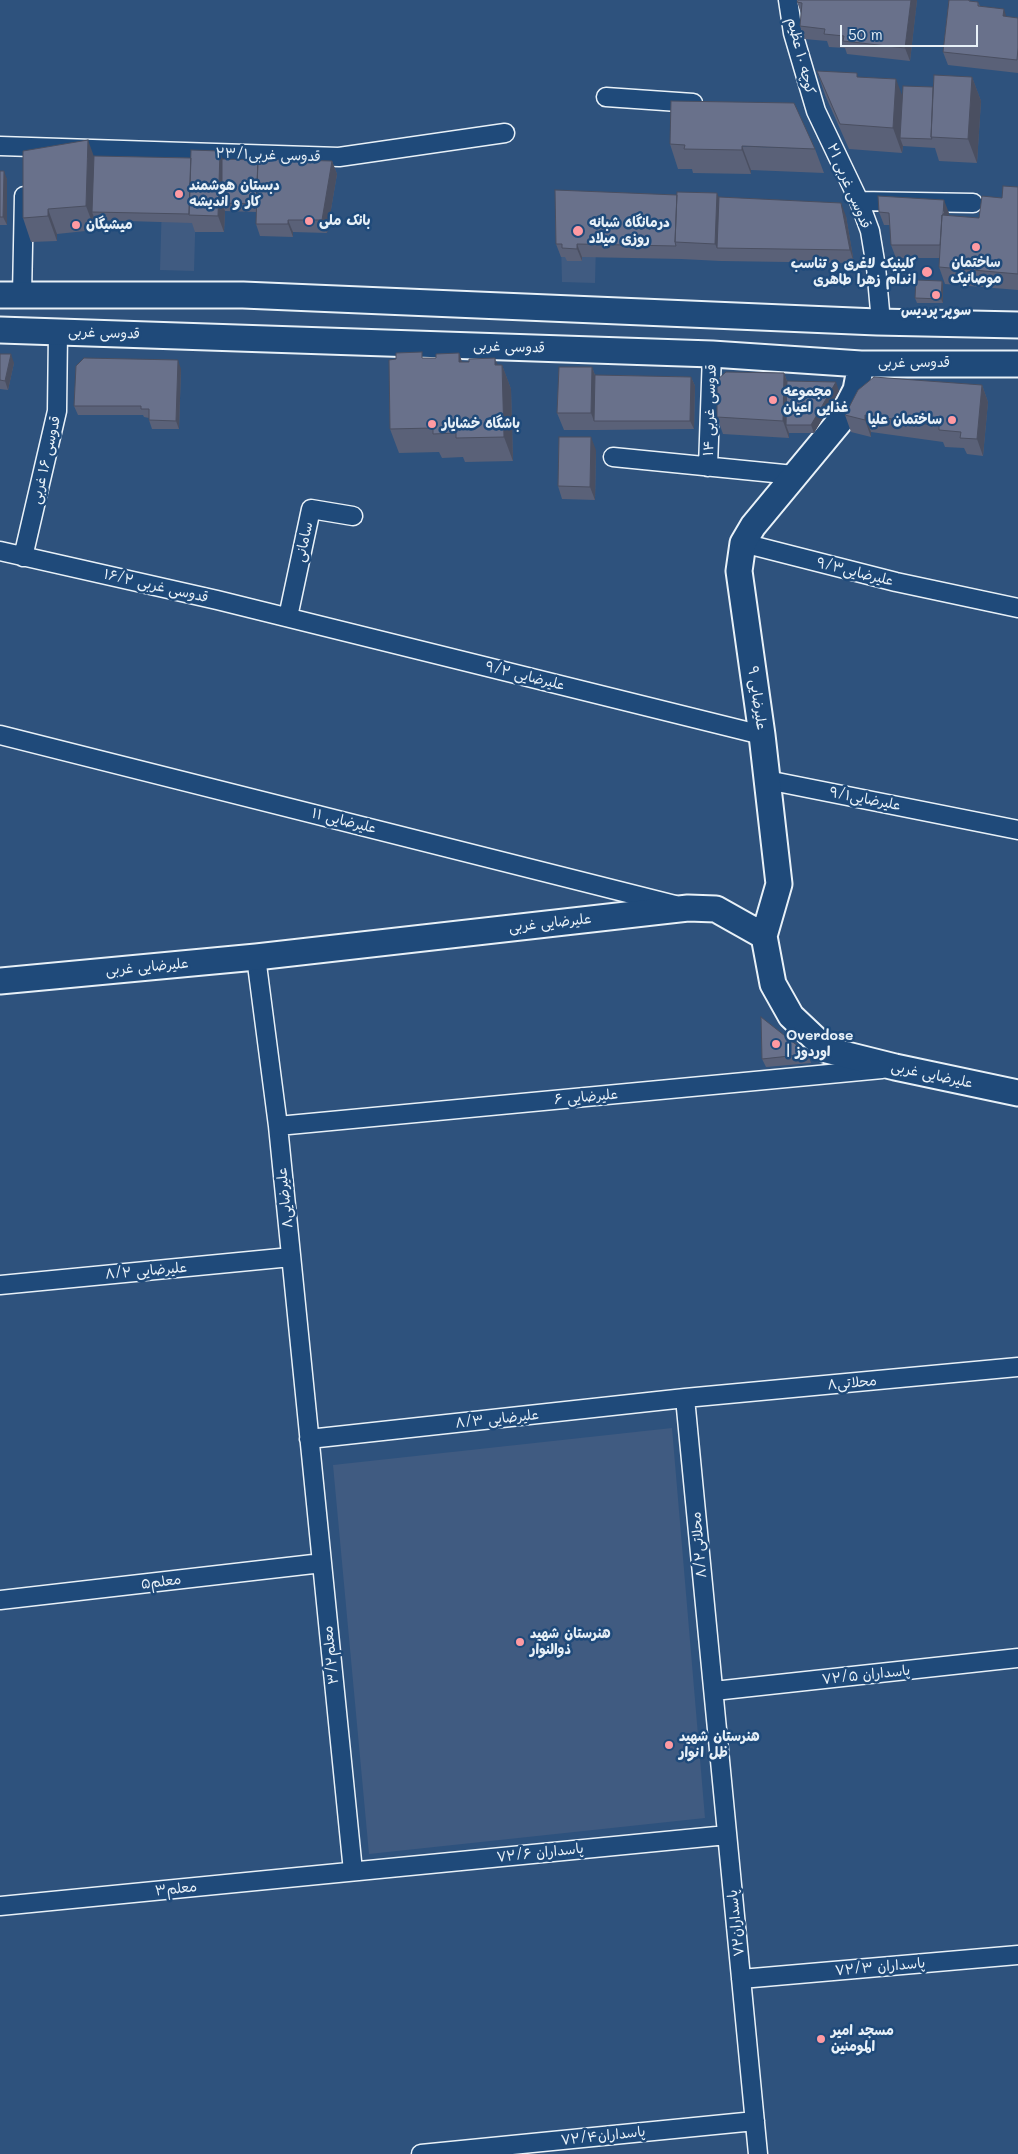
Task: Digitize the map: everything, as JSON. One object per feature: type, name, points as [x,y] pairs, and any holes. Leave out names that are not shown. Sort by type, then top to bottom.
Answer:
[{"type":"main road","points":[[11,295],[243,295],[881,322],[1018,325]]},
{"type":"main road","name":"قدوسی غربی","points":[[0,330],[712,354],[861,364],[1018,364]]},
{"type":"main road","name":"۹ علیرضایی","points":[[764,936],[780,884],[768,780],[739,571],[743,543],[753,526],[840,420],[856,390],[861,364]]},
{"type":"main road","name":"علیرضایی غربی","points":[[0,981],[256,957],[688,908],[716,909],[764,936],[773,984],[791,1016],[828,1050],[894,1067],[1018,1093]]},
{"type":"street","name":"کوچه ۱۰ عظیم","points":[[788,0],[792,33],[816,111]]},
{"type":"street","points":[[606,97],[711,104]]},
{"type":"street","points":[[797,110],[816,111]]},
{"type":"street","name":"۲۱ قدوسی غربی","points":[[816,111],[859,201],[870,231],[881,322]]},
{"type":"street","name":"قدوسی غربی۲۳/۱","points":[[0,146],[339,158],[505,133]]},
{"type":"street","points":[[11,295],[25,146]]},
{"type":"street","points":[[859,201],[973,204]]},
{"type":"street","name":"قدوسی ۱۶ غربی","points":[[23,557],[57,411],[58,332]]},
{"type":"street","name":"۱۴ قدوسی غربی","points":[[708,467],[712,354]]},
{"type":"street","points":[[613,457],[794,475]]},
{"type":"street","name":"سامانی","points":[[288,617],[311,509],[353,516]]},
{"type":"street","name":"علیرضایی۹/۳","points":[[743,543],[896,582],[1018,608]]},
{"type":"street","name":"۱۶/۲ قدوسی غربی","points":[[0,551],[288,617]]},
{"type":"street","name":"۹/۲ علیرضایی","points":[[288,617],[762,735]]},
{"type":"street","name":"۱۱ علیرضایی","points":[[0,734],[688,908]]},
{"type":"street","name":"علیرضایی۹/۱","points":[[768,780],[1018,830]]},
{"type":"street","name":"علیرضایی۸","points":[[256,957],[278,1126],[309,1439]]},
{"type":"street","name":"۶ علیرضایی","points":[[278,1126],[894,1067]]},
{"type":"street","name":"علیرضایی ۸/۲","points":[[0,1285],[291,1257]]},
{"type":"street","name":"محلاتی۸","points":[[685,1398],[1018,1367]]},
{"type":"street","name":"۸/۳ علیرضایی","points":[[309,1439],[685,1398]]},
{"type":"street","name":"محلاتی۸/۲","points":[[685,1398],[714,1691]]},
{"type":"street","name":"معلم۳/۲","points":[[309,1439],[353,1871]]},
{"type":"street","name":"معلم۵","points":[[0,1600],[322,1563]]},
{"type":"street","name":"۷۲/۵ پاسداران","points":[[714,1691],[1018,1658]]},
{"type":"street","name":"پاسداران۷۲","points":[[714,1691],[758,2154]]},
{"type":"street","name":"۷۲/۶ پاسداران","points":[[353,1871],[727,1834]]},
{"type":"street","name":"معلم۳","points":[[0,1906],[353,1871]]},
{"type":"street","name":"۷۲/۳ پاسداران","points":[[741,1979],[1018,1955]]},
{"type":"street","name":"پاسداران۷۲/۴","points":[[421,2154],[755,2121]]},
{"type":"shaded area","name":"دبستان هوشمند کار و اندیشه","points":[[163,166],[197,167],[194,271],[160,270]]},
{"type":"shaded area","name":"درمانگاه شبانه روزی میلاد","points":[[560,203],[597,205],[595,283],[562,282]]},
{"type":"shaded area","name":"هنرستان شهید ذوالنوار","points":[[672,1428],[705,1818],[369,1854],[333,1465]]},
{"type":"building","points":[[798,0],[911,0],[905,48],[843,41],[844,36],[824,34],[825,29],[800,26],[802,3],[797,2]]},
{"type":"building","points":[[949,0],[978,2],[978,6],[1004,9],[1003,16],[1018,18],[1017,60],[943,52]]},
{"type":"building","points":[[817,71],[857,73],[857,77],[896,79],[893,128],[840,124]]},
{"type":"building","points":[[934,75],[972,77],[968,139],[931,137]]},
{"type":"building","points":[[903,86],[933,87],[932,139],[900,138]]},
{"type":"building","points":[[671,101],[794,103],[815,149],[742,146],[742,150],[684,149],[685,145],[670,144]]},
{"type":"building","points":[[88,140],[86,206],[48,209],[48,216],[23,218],[23,151]]},
{"type":"building","points":[[191,150],[220,151],[218,216],[189,215]]},
{"type":"building","points":[[94,156],[191,158],[189,214],[92,212]]},
{"type":"building","points":[[222,159],[258,160],[256,204],[222,203]]},
{"type":"building","points":[[258,159],[332,161],[322,220],[288,220],[288,224],[256,224]]},
{"type":"building","points":[[0,171],[4,171],[3,217],[0,217]]},
{"type":"building","points":[[1003,186],[1018,187],[1018,274],[939,267],[942,215],[979,218],[982,196],[1002,198]]},
{"type":"building","points":[[555,190],[677,195],[676,246],[577,244],[577,249],[562,248],[562,244],[556,244]]},
{"type":"building","points":[[677,192],[717,193],[715,244],[675,242]]},
{"type":"building","points":[[878,196],[944,200],[940,245],[891,245],[889,213],[879,212]]},
{"type":"building","points":[[719,197],[841,203],[850,250],[717,248]]},
{"type":"building","points":[[916,280],[942,281],[941,299],[915,298]]},
{"type":"building","points":[[422,352],[422,358],[436,358],[436,354],[459,353],[459,362],[469,362],[469,359],[495,358],[495,365],[502,365],[504,437],[456,438],[456,433],[433,434],[433,428],[390,429],[389,360],[396,359],[396,353]]},
{"type":"building","points":[[0,354],[11,354],[5,381],[0,380]]},
{"type":"building","points":[[84,358],[178,360],[176,421],[149,420],[149,409],[141,409],[141,406],[74,406],[76,366]]},
{"type":"building","points":[[559,367],[592,367],[591,413],[557,413]]},
{"type":"building","points":[[726,372],[784,373],[783,421],[717,417],[717,380]]},
{"type":"building","points":[[595,375],[691,377],[690,421],[594,421]]},
{"type":"building","points":[[874,377],[982,385],[977,439],[960,438],[961,432],[939,430],[939,426],[865,415],[865,420],[845,415],[858,390]]},
{"type":"building","points":[[787,381],[836,382],[811,425],[786,425]]},
{"type":"building","points":[[559,437],[591,437],[590,487],[558,486]]},
{"type":"building","points":[[761,1017],[808,1054],[762,1059]]},
{"type":"place","name":"دبستان هوشمند کار و اندیشه","points":[[179,194]]},
{"type":"place","name":"بانک ملی","points":[[309,221]]},
{"type":"place","name":"میشیگان","points":[[76,225]]},
{"type":"place","name":"درمانگاه شبانه روزی میلاد","points":[[578,231]]},
{"type":"place","name":"ساختمان موصانیک","points":[[976,247]]},
{"type":"place","name":"کلینیک لاغری و تناسب اندام زهرا طاهری","points":[[927,272]]},
{"type":"place","name":"سوپر پردیس","points":[[936,295]]},
{"type":"place","name":"مجموعه غذایی اعیان","points":[[773,400]]},
{"type":"place","name":"ساختمان علیا","points":[[952,420]]},
{"type":"place","name":"باشگاه خشایار","points":[[432,424]]},
{"type":"place","name":"Overdose | اوردوز","points":[[776,1044]]},
{"type":"place","name":"هنرستان شهید ذوالنوار","points":[[520,1642]]},
{"type":"place","name":"هنرستان شهید ظل انوار","points":[[669,1745]]},
{"type":"place","name":"مسجد امیر المومنین","points":[[821,2039]]}]
